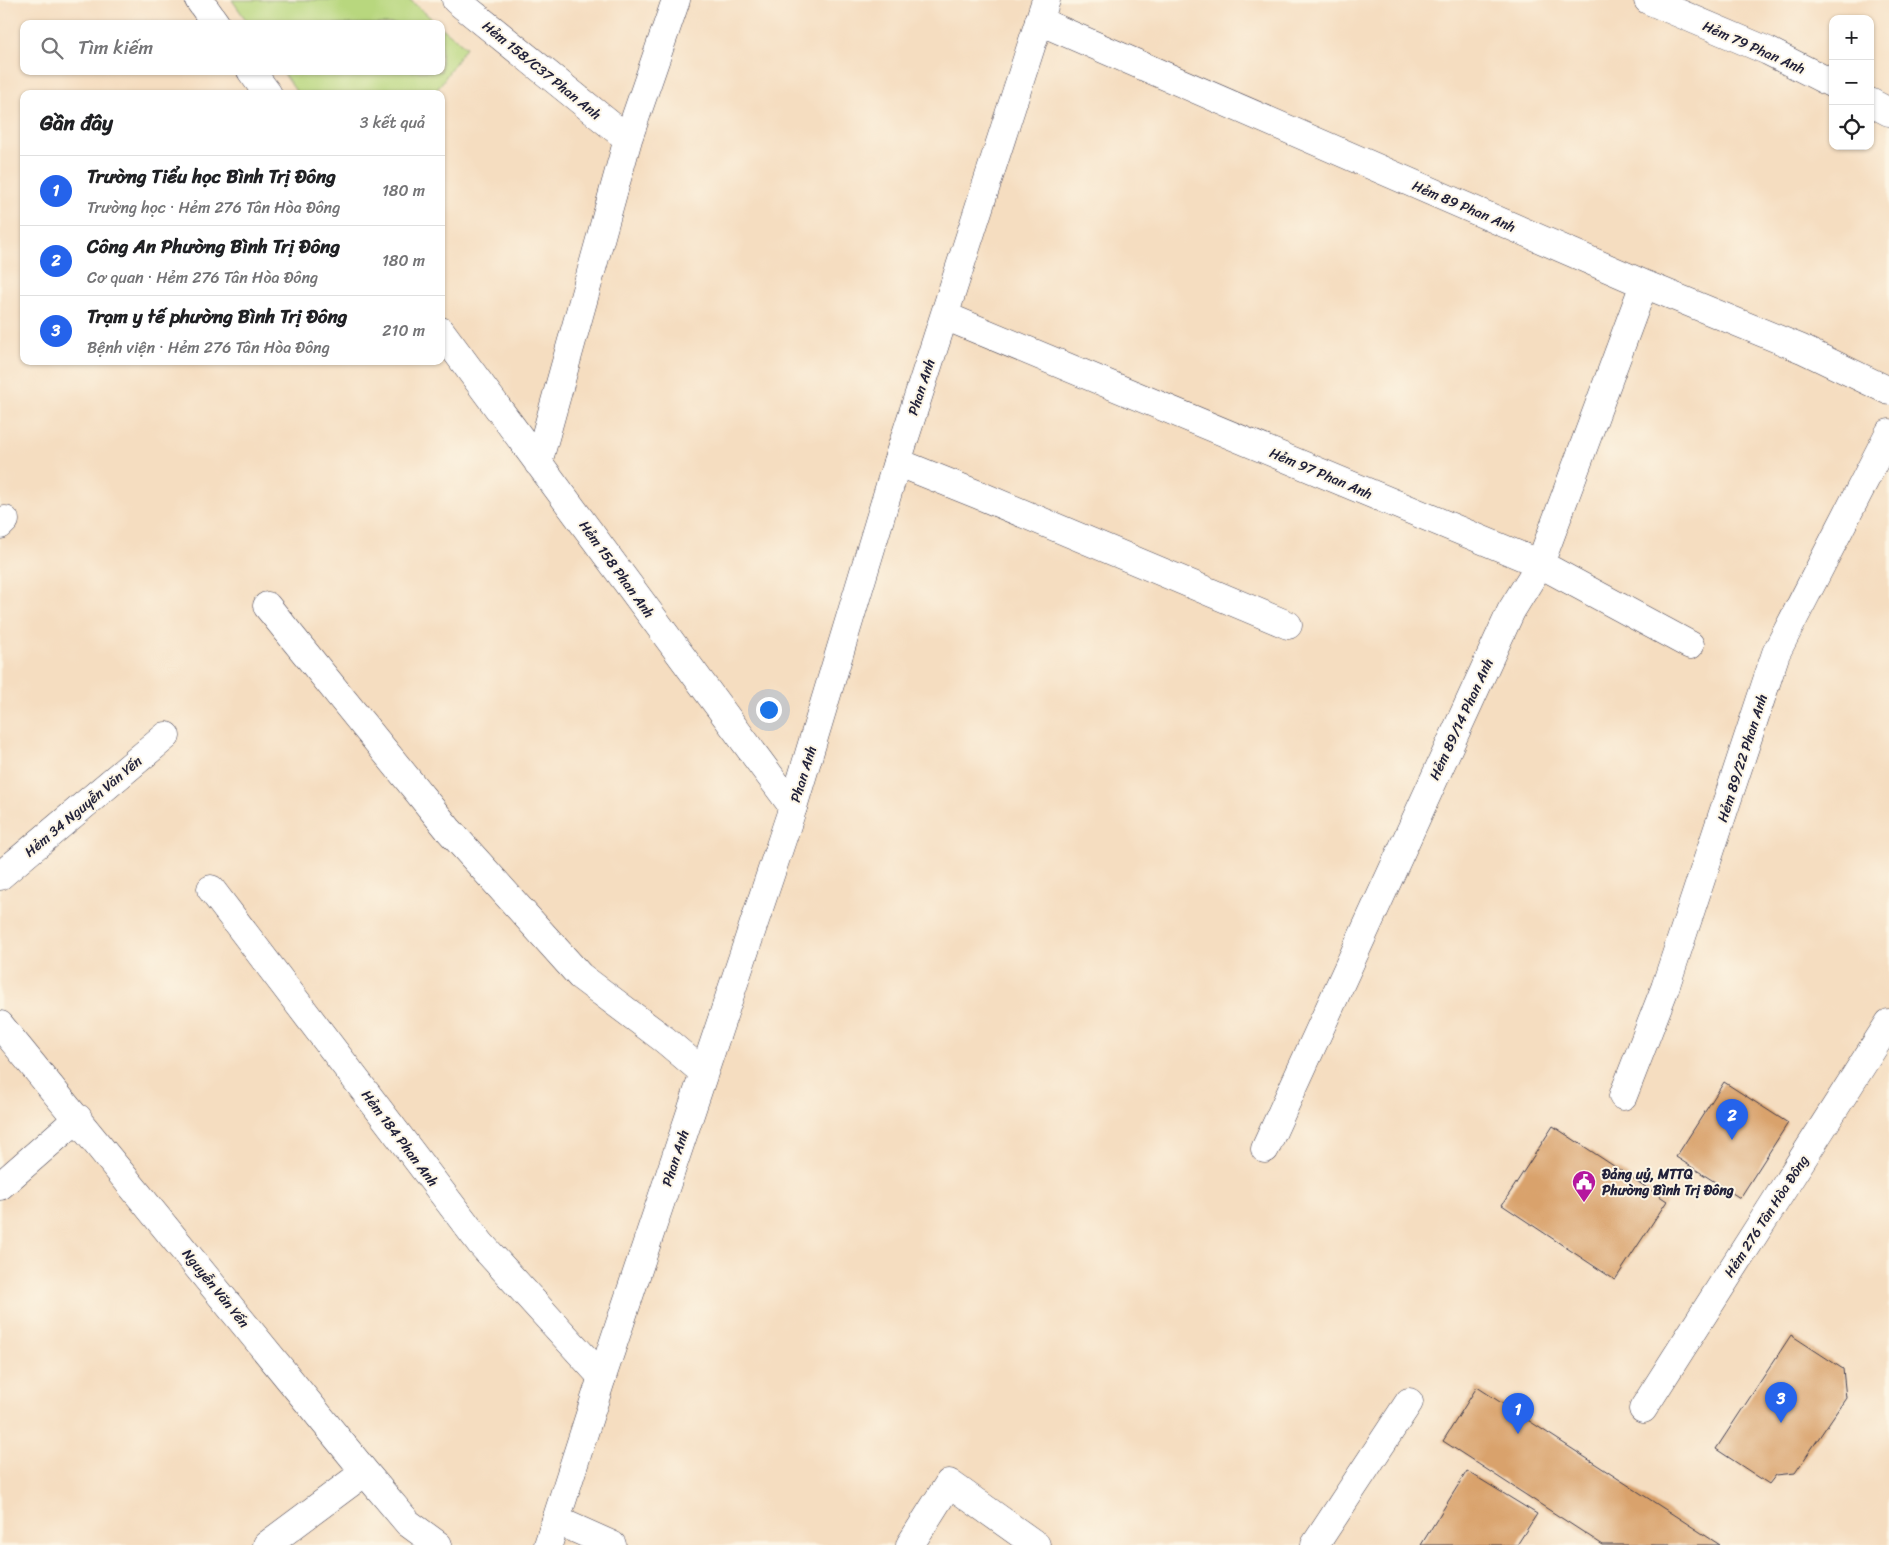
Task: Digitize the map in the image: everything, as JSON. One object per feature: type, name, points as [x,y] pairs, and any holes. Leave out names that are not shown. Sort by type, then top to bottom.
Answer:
[{"type":"street","points":[[199,0],[213,20]]},
{"type":"street","name":"Hẻm 158/C37 Phan Anh","points":[[456,0],[628,140]]},
{"type":"street","points":[[538,463],[628,140],[676,0]]},
{"type":"street","name":"Hẻm 79 Phan Anh","points":[[1648,0],[1768,51],[1829,82]]},
{"type":"street","name":"Hẻm 89 Phan Anh","points":[[1043,11],[1644,284],[1802,349],[1889,391]]},
{"type":"street","name":"Phan Anh","points":[[552,1532],[703,1072],[793,807],[897,462],[1043,11]]},
{"type":"street","points":[[254,75],[265,90]]},
{"type":"street","points":[[1874,104],[1889,112]]},
{"type":"street","name":"Hẻm 89/14 Phan Anh","points":[[1265,1149],[1511,611],[1540,564],[1644,284]]},
{"type":"street","name":"Hẻm 97 Phan Anh","points":[[945,316],[1540,564],[1690,645]]},
{"type":"street","name":"Hẻm 158 Phan Anh","points":[[445,336],[793,807]]},
{"type":"street","name":"Hẻm 89/22 Phan Anh","points":[[1623,1096],[1665,988],[1776,652],[1889,433]]},
{"type":"street","points":[[897,462],[1288,625]]},
{"type":"street","points":[[268,606],[448,829],[580,976],[665,1040],[703,1072]]},
{"type":"street","name":"Hẻm 34 Nguyễn Văn Yến","points":[[0,876],[166,736]]},
{"type":"street","name":"Hẻm 184 Phan Anh","points":[[211,889],[481,1244],[602,1377]]},
{"type":"street","name":"Hẻm 276 Tân Hòa Đông","points":[[1643,1409],[1889,1023]]},
{"type":"street","name":"Nguyễn Văn Yến","points":[[0,1025],[78,1118],[365,1472],[408,1523],[438,1545]]},
{"type":"street","points":[[0,1186],[78,1118]]},
{"type":"street","points":[[1315,1545],[1409,1402]]},
{"type":"street","points":[[267,1545],[365,1472]]},
{"type":"street","points":[[910,1545],[949,1484],[1036,1545]]},
{"type":"street","points":[[552,1532],[612,1545]]},
{"type":"green space","points":[[232,0],[410,0],[433,20],[246,20]]},
{"type":"green space","points":[[445,30],[466,47],[437,90],[295,90],[285,75],[445,75]]},
{"type":"building","points":[[1724,1082],[1788,1123],[1740,1198],[1676,1157]]},
{"type":"building","name":"Đảng uỷ, MTTQ Phường Bình Trị Đông","points":[[1553,1126],[1667,1201],[1615,1280],[1502,1205]]},
{"type":"building","points":[[1791,1335],[1843,1369],[1846,1398],[1795,1473],[1776,1475],[1769,1484],[1716,1449]]},
{"type":"building","points":[[1477,1387],[1720,1545],[1603,1545],[1443,1441]]},
{"type":"building","points":[[1467,1471],[1537,1514],[1517,1545],[1421,1545]]},
{"type":"place","name":"Công An Phường Bình Trị Đông","points":[[1732,1140]]},
{"type":"place","name":"Đảng uỷ, MTTQ Phường Bình Trị Đông","points":[[1584,1203]]},
{"type":"place","name":"Trạm y tế phường Bình Trị Đông","points":[[1781,1423]]},
{"type":"place","name":"Trường Tiểu học Bình Trị Đông","points":[[1518,1434]]}]
